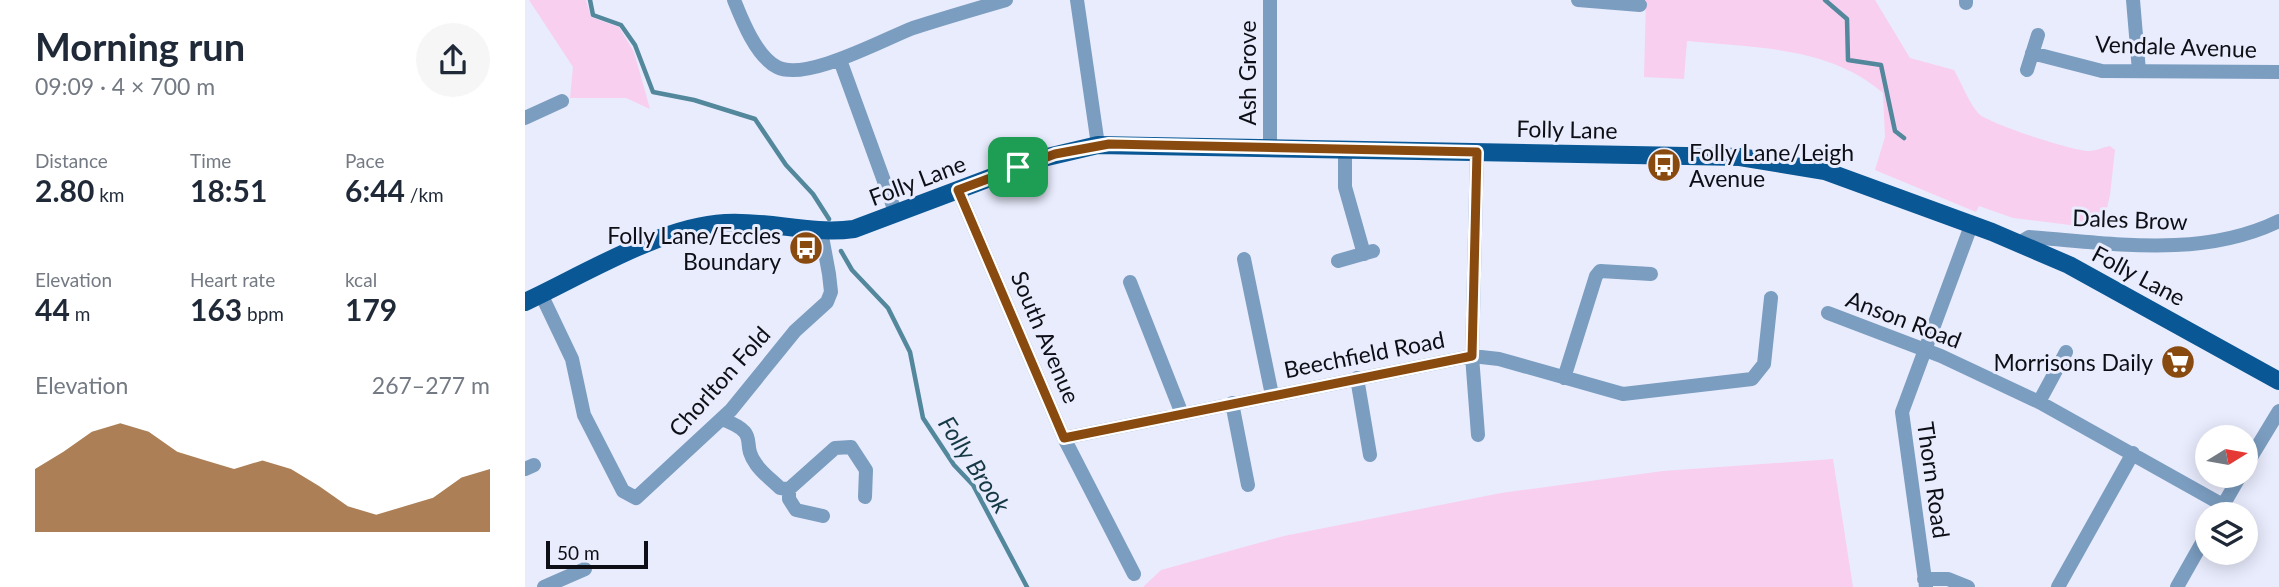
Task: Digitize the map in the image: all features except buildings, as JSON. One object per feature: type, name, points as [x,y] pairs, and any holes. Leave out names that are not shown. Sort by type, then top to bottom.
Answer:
[{"type":"main road","name":"Folly Lane","points":[[533,298],[661,238],[692,228],[740,222],[821,232],[854,229],[1055,154],[1098,145],[1270,146],[1770,160],[1825,171],[1972,223],[2019,243],[2069,265],[2279,380]]},
{"type":"street","points":[[734,0],[768,60],[779,68],[792,69],[840,60],[911,29],[1006,0]]},
{"type":"street","points":[[1077,0],[1098,145]]},
{"type":"street","name":"Ash Grove","points":[[1270,0],[1270,146]]},
{"type":"street","points":[[1578,0],[1640,5]]},
{"type":"street","points":[[2133,0],[2139,71]]},
{"type":"street","points":[[2027,70],[2038,35]]},
{"type":"street","name":"Vendale Avenue","points":[[2032,53],[2102,71],[2279,72]]},
{"type":"street","points":[[840,60],[896,214]]},
{"type":"street","points":[[525,118],[562,101]]},
{"type":"street","points":[[1338,261],[1369,252],[1345,187],[1345,148]]},
{"type":"street","points":[[1477,152],[1472,356],[1478,435]]},
{"type":"street","name":"South Avenue","points":[[958,190],[1064,438],[1134,574]]},
{"type":"street","name":"Dales Brow","points":[[2019,243],[2029,237],[2153,246],[2190,245],[2249,233],[2279,221]]},
{"type":"street","name":"Thorn Road","points":[[1925,583],[1902,417],[1904,400],[1972,223]]},
{"type":"street","name":"Chorlton Fold","points":[[533,298],[572,359],[584,415],[624,491],[636,498],[722,419],[795,331],[827,302],[831,292],[821,232]]},
{"type":"street","points":[[1244,259],[1272,395]]},
{"type":"street","points":[[1564,378],[1596,276],[1600,271],[1651,274]]},
{"type":"street","points":[[1130,282],[1182,414]]},
{"type":"street","name":"Beechfield Road","points":[[1064,438],[1472,356],[1499,359],[1623,394],[1752,379],[1761,372],[1764,364],[1771,298]]},
{"type":"street","name":"Anson Road","points":[[1828,313],[1924,348],[2039,402],[2133,453],[2208,502]]},
{"type":"street","points":[[2039,402],[2066,352]]},
{"type":"street","points":[[1357,378],[1370,455]]},
{"type":"street","points":[[1232,403],[1248,485]]},
{"type":"street","points":[[2258,446],[2279,411]]},
{"type":"street","points":[[722,419],[742,427],[751,443],[756,464],[780,488],[789,489],[835,448],[843,445],[851,447],[866,470],[865,497]]},
{"type":"street","points":[[2058,587],[2133,453]]},
{"type":"street","points":[[789,489],[789,499],[796,510],[823,516]]},
{"type":"street","points":[[2177,587],[2195,555]]},
{"type":"street","points":[[544,587],[585,569]]},
{"type":"street","points":[[1925,583],[1948,579],[1968,587]]},
{"type":"shaded area","points":[[529,0],[586,0],[591,17],[619,27],[634,52],[650,109],[626,98],[570,98],[573,67]]},
{"type":"shaded area","points":[[1646,0],[1875,0],[1910,58],[1954,70],[1974,108],[1985,118],[2067,147],[2089,151],[2110,146],[2115,150],[2110,195],[2102,229],[2013,218],[1979,206],[1976,212],[1875,170],[1885,137],[1883,93],[1839,66],[1815,58],[1765,48],[1687,41],[1684,79],[1644,77]]},
{"type":"shaded area","points":[[1833,459],[1853,587],[1143,587],[1161,570],[1284,536],[1501,493],[1663,471]]},
{"type":"waterway","name":"Folly Brook","points":[[590,0],[593,15],[621,25],[635,45],[653,92],[694,100],[755,119],[786,165],[813,194],[829,219]]},
{"type":"waterway","points":[[1825,0],[1847,19],[1848,60],[1881,65],[1895,131],[1904,138]]},
{"type":"waterway","name":"Folly Brook","points":[[841,251],[852,270],[888,308],[910,352],[923,418],[954,465],[973,485],[1027,587]]},
{"type":"place","name":"Folly Lane/Leigh Avenue","points":[[1664,165]]},
{"type":"place","name":"Folly Lane/Eccles Boundary","points":[[806,248]]},
{"type":"place","name":"Morrisons Daily","points":[[2178,362]]},
{"type":"route","points":[[1109,144],[1477,152],[1472,356],[1064,438],[958,190],[1018,167],[1055,154],[1109,144]]}]
